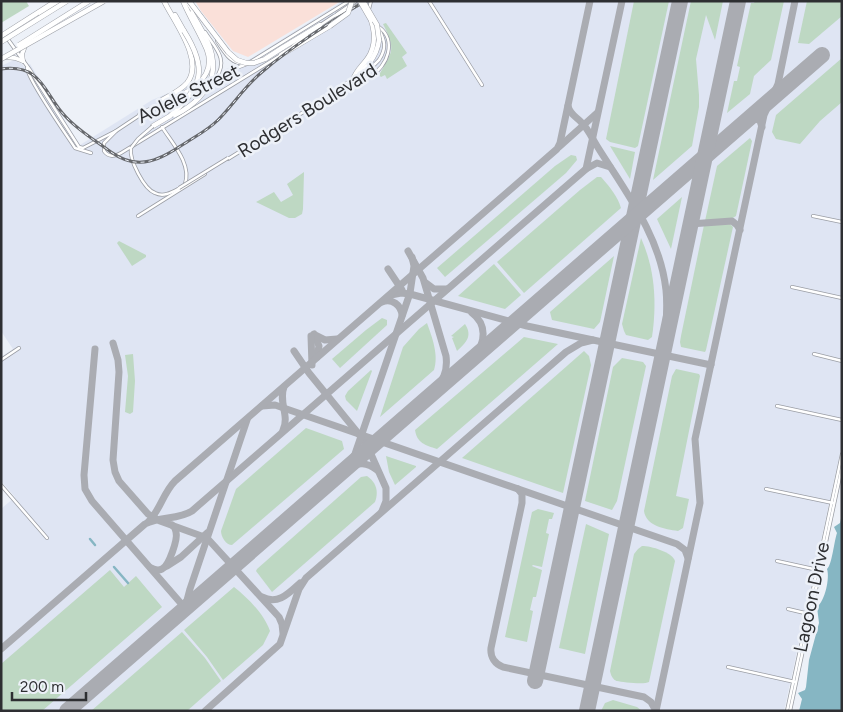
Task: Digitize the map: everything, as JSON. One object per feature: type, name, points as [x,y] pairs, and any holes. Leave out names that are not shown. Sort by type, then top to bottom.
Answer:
[{"type":"highway","points":[[3,39],[56,1]]},
{"type":"highway","points":[[3,39],[67,1]]},
{"type":"highway","points":[[2,58],[90,1]]},
{"type":"highway","points":[[2,58],[104,1]]},
{"type":"highway","points":[[140,115],[182,88],[191,78],[194,68],[190,50],[165,1]]},
{"type":"highway","points":[[165,1],[196,51],[199,65],[199,76],[192,94],[170,116]]},
{"type":"highway","points":[[140,115],[195,87],[203,78],[208,66],[207,51],[187,1]]},
{"type":"highway","points":[[153,126],[192,105],[210,83],[213,58],[210,45],[187,1]]},
{"type":"highway","points":[[187,1],[228,52],[237,60],[246,63],[265,59],[320,25]]},
{"type":"highway","points":[[280,56],[348,13],[348,2]]},
{"type":"highway","points":[[343,87],[368,65],[378,48],[378,28],[364,2]]},
{"type":"highway","points":[[353,80],[355,74],[369,57],[375,40],[372,24],[364,2]]},
{"type":"main road","points":[[3,39],[62,1]]},
{"type":"main road","points":[[2,58],[90,1]]},
{"type":"main road","points":[[46,30],[58,31]]},
{"type":"main road","points":[[2,58],[11,56],[23,61],[23,49],[27,42]]},
{"type":"street","points":[[187,1],[230,60],[236,63],[247,64]]},
{"type":"street","points":[[187,1],[221,58],[222,67],[213,81]]},
{"type":"street","points":[[116,130],[104,144],[104,151],[109,155],[117,155],[258,70],[356,1]]},
{"type":"street","points":[[429,1],[482,85]]},
{"type":"street","name":"Aolele Street","points":[[72,140],[79,147],[83,148],[140,115],[164,104],[194,94],[226,72],[247,64],[348,2]]},
{"type":"street","points":[[334,16],[364,2],[369,13]]},
{"type":"street","name":"Rodgers Boulevard","points":[[138,216],[343,87],[357,80],[368,78],[379,70],[389,51],[389,44],[385,34],[369,13],[364,2]]},
{"type":"street","points":[[153,126],[131,148],[131,158],[148,188],[156,194],[168,194],[370,69],[379,60],[384,51],[385,43],[378,26]]},
{"type":"street","points":[[3,39],[15,50],[30,70],[77,150],[91,153]]},
{"type":"street","points":[[258,70],[262,64],[260,56]]},
{"type":"street","points":[[162,127],[182,158],[186,173],[186,182],[183,187]]},
{"type":"street","points":[[813,216],[842,222]]},
{"type":"street","points":[[792,288],[842,298]]},
{"type":"street","points":[[1,360],[19,348]]},
{"type":"street","points":[[814,354],[842,360]]},
{"type":"street","points":[[777,406],[842,420]]},
{"type":"street","name":"Lagoon Drive","points":[[833,503],[842,454]]},
{"type":"street","name":"Lagoon Drive","points":[[788,711],[842,467]]},
{"type":"street","points":[[1,485],[48,538]]},
{"type":"street","points":[[766,489],[833,503]]},
{"type":"street","points":[[778,561],[818,570]]},
{"type":"street","points":[[788,609],[809,614]]},
{"type":"street","points":[[728,667],[795,682]]},
{"type":"shaded area","points":[[195,1],[341,1],[248,57],[233,51]]},
{"type":"shaded area","points":[[343,1],[842,1],[842,444],[784,711],[1,711],[1,509],[15,497],[1,481],[1,357],[13,349],[1,331],[1,66],[14,60],[24,67],[30,64],[80,145],[152,100],[252,58]]},
{"type":"green space","points":[[1,1],[26,1],[29,6],[1,23]]},
{"type":"green space","points":[[634,1],[669,1],[638,146],[635,148],[610,142],[606,139]]},
{"type":"green space","points":[[691,1],[723,1],[715,40],[706,15],[696,59],[699,107],[692,146],[653,180]]},
{"type":"green space","points":[[755,1],[784,1],[771,60],[754,76],[750,94],[727,113],[734,81],[737,81],[740,67],[737,66],[751,3]]},
{"type":"green space","points":[[807,1],[842,1],[842,16],[809,44],[798,43]]},
{"type":"green space","points":[[386,23],[407,53],[402,57],[407,66],[387,79],[385,75],[381,77],[379,75],[391,50],[390,40],[383,24]]},
{"type":"green space","points":[[842,58],[842,102],[820,121],[800,144],[776,139],[772,132],[776,115]]},
{"type":"green space","points":[[750,138],[752,141],[736,216],[731,219],[705,221],[717,166]]},
{"type":"green space","points":[[610,146],[635,152],[630,179]]},
{"type":"green space","points":[[571,155],[576,156],[577,160],[566,173],[445,277],[437,268],[555,166]]},
{"type":"green space","points":[[304,172],[302,214],[295,218],[289,218],[256,202],[274,192],[281,202],[293,195],[287,184]]},
{"type":"green space","points":[[597,177],[601,177],[610,188],[621,208],[524,293],[497,262]]},
{"type":"green space","points":[[682,197],[671,249],[657,219]]},
{"type":"green space","points":[[730,224],[733,227],[706,350],[705,352],[681,347],[681,336],[704,225]]},
{"type":"green space","points":[[641,238],[646,250],[654,286],[654,324],[652,337],[648,340],[626,335],[622,324]]},
{"type":"green space","points":[[119,241],[146,255],[146,257],[132,266],[117,243]]},
{"type":"green space","points":[[614,256],[600,322],[594,329],[552,320],[550,312]]},
{"type":"green space","points":[[494,264],[521,295],[505,309],[458,296]]},
{"type":"green space","points":[[382,318],[387,320],[387,325],[340,368],[332,359]]},
{"type":"green space","points":[[427,323],[433,340],[436,358],[434,370],[380,417],[403,347]]},
{"type":"green space","points":[[465,324],[468,336],[466,342],[457,351],[452,338],[454,337],[451,336]]},
{"type":"green space","points":[[524,337],[558,344],[437,449],[420,441],[415,430]]},
{"type":"green space","points":[[584,351],[589,356],[591,365],[563,493],[462,458]]},
{"type":"green space","points":[[133,354],[135,381],[133,412],[130,414],[125,412],[128,376],[125,355]]},
{"type":"green space","points":[[622,358],[643,362],[646,366],[617,501],[612,510],[585,501],[613,367]]},
{"type":"green space","points":[[676,369],[699,374],[700,376],[676,496],[689,499],[683,528],[678,531],[657,526],[648,520],[644,511],[672,376]]},
{"type":"green space","points":[[371,370],[357,411],[346,400],[345,396]]},
{"type":"green space","points":[[306,428],[342,441],[344,449],[232,545],[228,544],[223,538],[221,531],[236,489]]},
{"type":"green space","points":[[386,456],[416,467],[395,485],[389,472]]},
{"type":"green space","points":[[367,476],[376,487],[375,502],[272,592],[256,571],[257,569],[361,477]]},
{"type":"green space","points":[[538,509],[554,513],[552,519],[549,519],[546,533],[549,534],[542,567],[532,566],[542,570],[536,597],[533,597],[530,610],[533,611],[527,642],[505,637],[532,512]]},
{"type":"green space","points":[[586,524],[609,534],[585,654],[559,648]]},
{"type":"green space","points":[[642,546],[666,552],[675,561],[649,682],[617,681],[613,678],[610,671],[634,554]]},
{"type":"green space","points":[[110,570],[124,587],[136,576],[162,607],[42,711],[1,711],[1,664]]},
{"type":"green space","points":[[234,587],[245,596],[264,618],[270,631],[263,645],[223,680],[207,657],[184,630]]},
{"type":"green space","points":[[182,632],[205,658],[221,681],[187,711],[91,711]]},
{"type":"green space","points":[[613,700],[637,707],[642,711],[601,711],[605,703]]},
{"type":"water","points":[[842,514],[842,711],[799,711],[802,699],[798,693],[805,690],[806,687],[809,660],[819,623],[817,607],[826,589],[827,569],[832,558],[837,533],[834,527],[840,523]]},
{"type":"waterway","points":[[90,539],[95,545]]},
{"type":"waterway","points":[[114,567],[128,583]]},
{"type":"taxiway","points":[[148,522],[156,513],[167,491],[175,481],[557,149],[560,143],[590,1]]},
{"type":"taxiway","points":[[1,649],[145,524],[181,516],[192,511],[586,169],[622,1]]},
{"type":"taxiway","points":[[656,711],[700,503],[695,439],[764,115],[778,84],[795,1]]},
{"type":"taxiway","points":[[568,106],[572,114],[586,128],[630,197],[657,251],[667,297],[664,348]]},
{"type":"taxiway","points":[[559,147],[597,113]]},
{"type":"taxiway","points":[[737,128],[753,117],[760,121],[762,127]]},
{"type":"taxiway","points":[[586,169],[597,163],[610,167]]},
{"type":"taxiway","points":[[690,224],[732,221],[740,230]]},
{"type":"taxiway","points":[[408,251],[423,278],[446,356],[444,376],[433,392]]},
{"type":"taxiway","points":[[343,471],[355,454],[410,293],[414,266],[412,257]]},
{"type":"taxiway","points":[[388,269],[402,290]]},
{"type":"taxiway","points":[[426,283],[434,289],[447,289]]},
{"type":"taxiway","points":[[391,295],[410,294],[527,326],[711,365]]},
{"type":"taxiway","points":[[382,302],[389,301],[395,303],[400,308],[402,315]]},
{"type":"taxiway","points":[[472,313],[477,317],[483,334],[481,345],[474,356]]},
{"type":"taxiway","points":[[314,334],[319,346],[317,357]]},
{"type":"taxiway","points":[[315,335],[325,340],[337,339]]},
{"type":"taxiway","points":[[311,336],[312,365]]},
{"type":"taxiway","points":[[205,711],[280,644],[299,589],[306,578],[566,352],[581,343],[593,340]]},
{"type":"taxiway","points":[[113,343],[119,372],[113,460],[119,481],[148,514],[160,521],[207,538],[279,617],[283,633]]},
{"type":"taxiway","points":[[95,349],[84,475],[85,489],[92,501],[185,608]]},
{"type":"taxiway","points":[[294,351],[309,373],[366,443],[386,488],[386,501],[382,511]]},
{"type":"taxiway","points":[[283,430],[285,425],[282,398],[284,387]]},
{"type":"taxiway","points":[[262,406],[275,405],[677,544],[685,550],[688,558]]},
{"type":"taxiway","points":[[185,608],[247,420]]},
{"type":"taxiway","points":[[348,468],[362,464],[370,465],[377,470]]},
{"type":"taxiway","points":[[518,489],[522,494],[522,503],[491,648],[494,660],[503,667],[644,697],[651,702],[656,711]]},
{"type":"taxiway","points":[[151,568],[156,570],[162,569],[170,558],[176,535],[172,525]]},
{"type":"taxiway","points":[[167,566],[181,557],[207,533]]},
{"type":"taxiway","points":[[262,597],[273,600],[278,599],[300,583]]},
{"type":"runway","points":[[535,681],[680,1]]},
{"type":"runway","points":[[587,711],[738,1]]},
{"type":"runway","points":[[67,711],[822,55]]},
{"type":"railway","points":[[1,69],[15,68],[26,71],[34,76],[41,82],[71,122],[111,152],[132,162],[150,161],[169,153],[207,129],[224,114],[256,77],[274,62],[365,1]]}]
